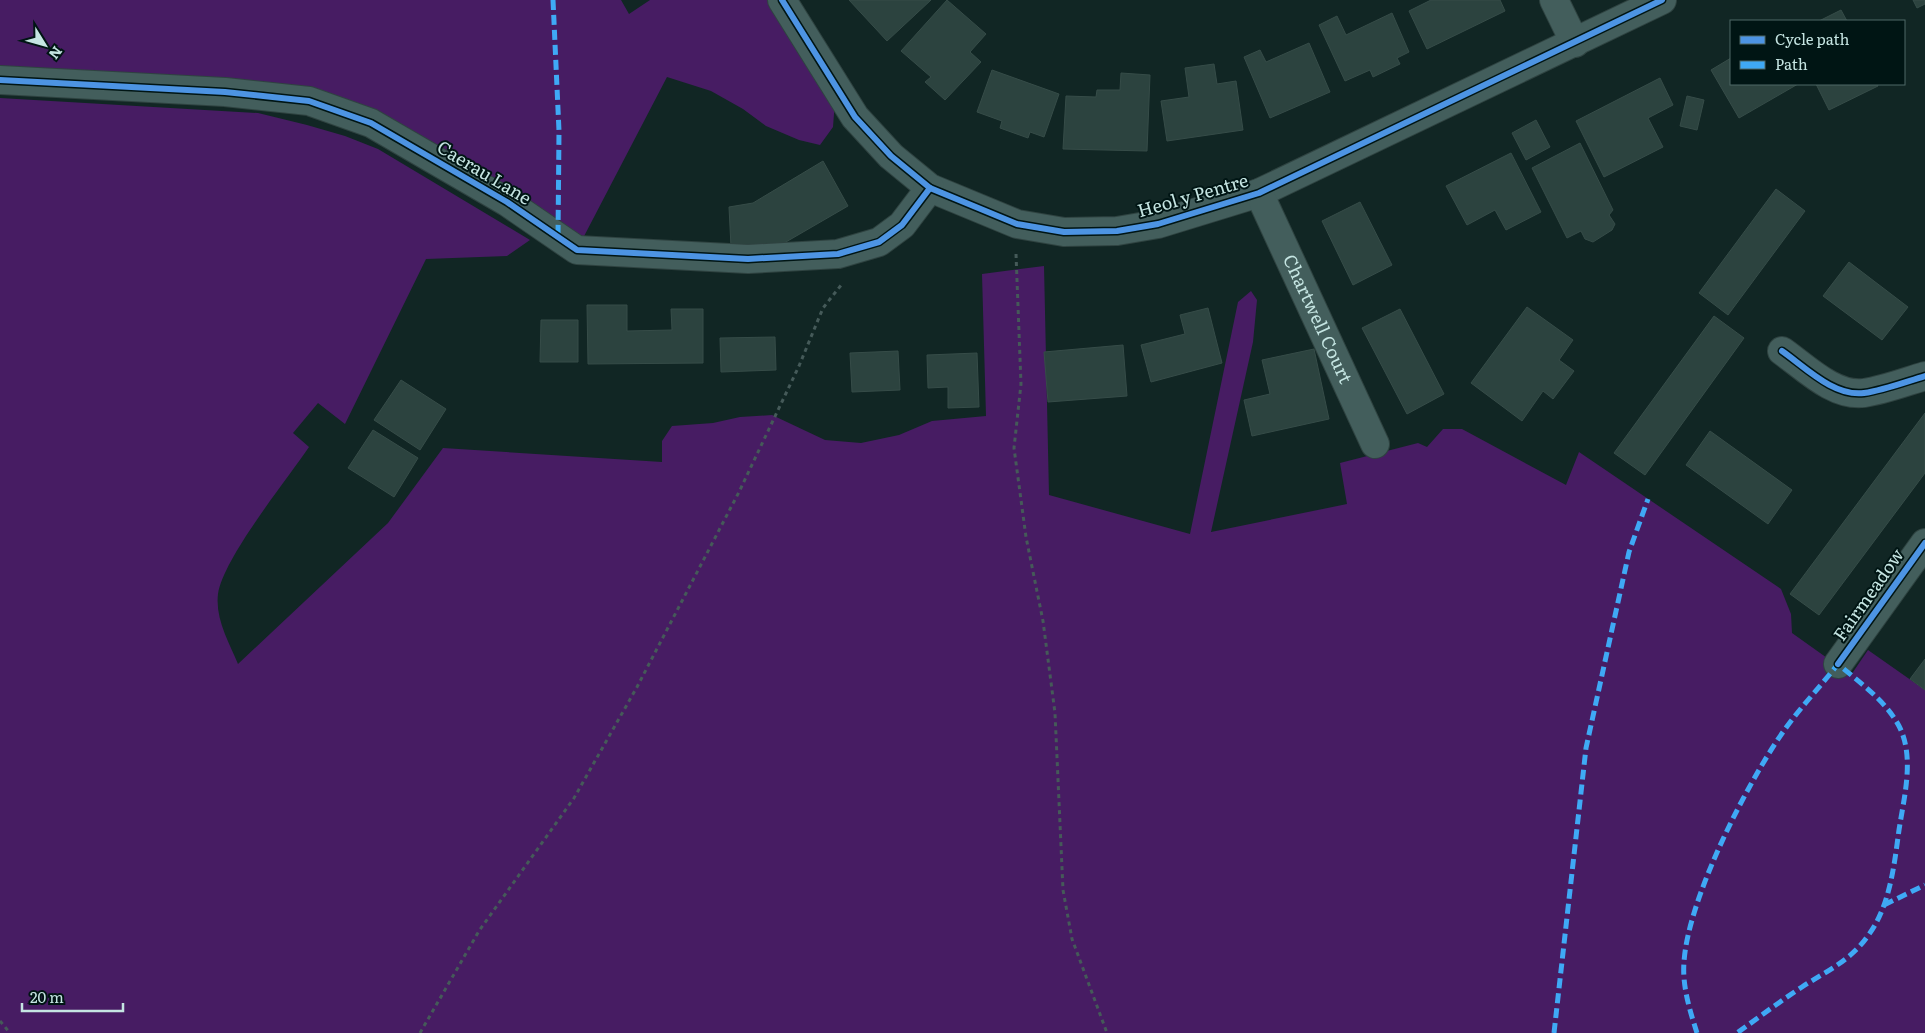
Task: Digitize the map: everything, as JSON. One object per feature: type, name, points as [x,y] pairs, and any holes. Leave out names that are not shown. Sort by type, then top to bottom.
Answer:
[{"type":"street","points":[[1554,0],[1576,43]]},
{"type":"street","name":"Heol y Pentre","points":[[784,3],[855,117],[891,156],[930,188],[1017,224],[1064,232],[1117,231],[1158,224],[1259,193],[1576,43],[1662,0]]},
{"type":"street","name":"Caerau Lane","points":[[0,80],[225,92],[308,101],[371,123],[507,202],[577,250],[748,259],[838,254],[879,242],[902,225],[930,188]]},
{"type":"street","name":"Chartwell Court","points":[[1259,193],[1376,444]]},
{"type":"street","points":[[1782,351],[1827,384],[1843,390],[1863,393],[1925,376]]},
{"type":"street","name":"Fairmeadow","points":[[1838,664],[1925,542]]},
{"type":"path","points":[[1017,224],[1021,384],[1014,448],[1026,537],[1043,621],[1055,713],[1063,890],[1072,939],[1107,1033]]},
{"type":"path","points":[[420,1033],[479,931],[574,798],[637,687],[739,492],[799,366],[823,308],[839,290],[864,246]]},
{"type":"path","points":[[0,1021],[10,1033]]},
{"type":"shaded area","points":[[0,0],[621,0],[629,14],[650,0],[782,0],[836,87],[833,127],[820,145],[799,140],[766,126],[743,109],[711,91],[667,77],[581,242],[390,124],[0,68]]},
{"type":"shaded area","points":[[0,98],[258,113],[307,125],[345,136],[378,149],[530,240],[507,256],[426,259],[345,424],[318,403],[293,433],[309,447],[243,540],[223,578],[218,594],[221,621],[238,664],[388,523],[443,448],[662,462],[662,441],[672,426],[713,423],[740,417],[772,415],[825,440],[861,443],[899,435],[932,421],[986,416],[982,274],[1044,266],[1049,495],[1190,534],[1238,302],[1251,291],[1257,300],[1253,342],[1211,532],[1347,504],[1340,463],[1418,443],[1427,447],[1443,429],[1462,429],[1566,485],[1579,452],[1781,589],[1791,614],[1792,633],[1851,675],[1868,650],[1925,690],[1925,1033],[0,1033]]},
{"type":"building","points":[[849,0],[931,0],[887,41]]},
{"type":"building","points":[[947,0],[986,34],[970,52],[981,62],[945,100],[925,82],[931,77],[901,51]]},
{"type":"building","points":[[1431,0],[1500,0],[1505,11],[1427,49],[1409,11]]},
{"type":"building","points":[[1913,0],[1925,0],[1925,4],[1917,8]]},
{"type":"building","points":[[1841,10],[1846,20],[1821,20]]},
{"type":"building","points":[[1392,13],[1409,52],[1397,58],[1400,64],[1373,77],[1370,70],[1345,81],[1319,25],[1337,16],[1346,35]]},
{"type":"building","points":[[1309,43],[1330,92],[1270,118],[1244,57],[1260,50],[1266,62]]},
{"type":"building","points":[[1730,59],[1730,85],[1796,85],[1739,118],[1711,70]]},
{"type":"building","points":[[1214,64],[1217,84],[1236,81],[1243,130],[1167,141],[1161,101],[1189,97],[1185,68]]},
{"type":"building","points":[[992,70],[1059,94],[1044,137],[1030,132],[1028,138],[1000,128],[1002,121],[977,112]]},
{"type":"building","points":[[1121,73],[1150,75],[1147,151],[1063,149],[1066,96],[1096,97],[1097,90],[1120,90]]},
{"type":"building","points":[[1660,78],[1673,105],[1648,118],[1663,147],[1604,177],[1576,121]]},
{"type":"building","points":[[1816,85],[1878,85],[1878,86],[1829,110]]},
{"type":"building","points":[[1687,96],[1704,100],[1697,130],[1680,126]]},
{"type":"building","points":[[1536,120],[1550,147],[1526,160],[1512,133]]},
{"type":"building","points":[[1580,143],[1613,210],[1609,215],[1615,224],[1612,230],[1593,242],[1585,239],[1581,231],[1567,238],[1532,168]]},
{"type":"building","points":[[1511,153],[1541,212],[1506,230],[1495,210],[1467,225],[1446,186]]},
{"type":"building","points":[[823,161],[848,206],[779,246],[731,247],[729,207],[753,203]]},
{"type":"building","points":[[1776,189],[1805,211],[1728,315],[1699,293]]},
{"type":"building","points":[[1360,202],[1392,265],[1353,285],[1322,221]]},
{"type":"building","points":[[1849,262],[1908,307],[1882,340],[1823,296]]},
{"type":"building","points":[[587,305],[627,305],[627,331],[672,330],[671,309],[703,309],[703,363],[588,364]]},
{"type":"building","points":[[1527,307],[1573,340],[1559,360],[1574,371],[1553,399],[1543,391],[1522,421],[1471,383]]},
{"type":"building","points":[[1208,308],[1222,363],[1151,382],[1141,345],[1185,334],[1180,315]]},
{"type":"building","points":[[1400,309],[1444,394],[1407,414],[1362,328]]},
{"type":"building","points":[[1714,316],[1744,338],[1645,475],[1614,453]]},
{"type":"building","points":[[541,320],[578,320],[578,362],[540,362]]},
{"type":"building","points":[[775,337],[776,370],[721,372],[720,338]]},
{"type":"building","points":[[1123,345],[1127,396],[1048,402],[1044,352]]},
{"type":"building","points":[[1314,349],[1329,419],[1252,436],[1244,400],[1270,394],[1262,360]]},
{"type":"building","points":[[898,351],[900,390],[852,392],[850,353]]},
{"type":"building","points":[[977,353],[979,407],[948,408],[948,387],[928,388],[927,355]]},
{"type":"building","points":[[401,380],[446,409],[420,450],[374,420]]},
{"type":"building","points":[[1925,413],[1925,473],[1819,615],[1790,594]]},
{"type":"building","points":[[373,430],[418,458],[394,497],[348,468]]},
{"type":"building","points":[[1710,431],[1792,490],[1768,524],[1686,465]]},
{"type":"building","points":[[1925,659],[1925,690],[1910,679]]},
{"type":"marked path","points":[[553,0],[559,131],[558,237]]},
{"type":"marked path","points":[[1554,1033],[1586,748],[1629,552],[1648,499]]},
{"type":"marked path","points":[[1697,1033],[1685,989],[1684,962],[1688,936],[1707,876],[1736,811],[1768,755],[1789,723],[1838,664],[1872,692],[1887,708],[1899,726],[1904,738],[1907,777],[1890,886],[1875,925],[1853,953],[1737,1033]]},
{"type":"marked path","points":[[1884,905],[1925,885]]},
{"type":"cycle path","points":[[782,0],[855,117],[891,156],[930,188],[1017,224],[1064,232],[1117,231],[1158,224],[1259,193],[1662,0]]},
{"type":"cycle path","points":[[0,80],[225,92],[309,101],[371,123],[507,202],[577,250],[748,259],[838,254],[879,242],[902,225],[930,188]]},
{"type":"cycle path","points":[[1782,351],[1820,380],[1831,386],[1853,393],[1879,390],[1925,376]]},
{"type":"cycle path","points":[[1838,664],[1925,543]]}]
